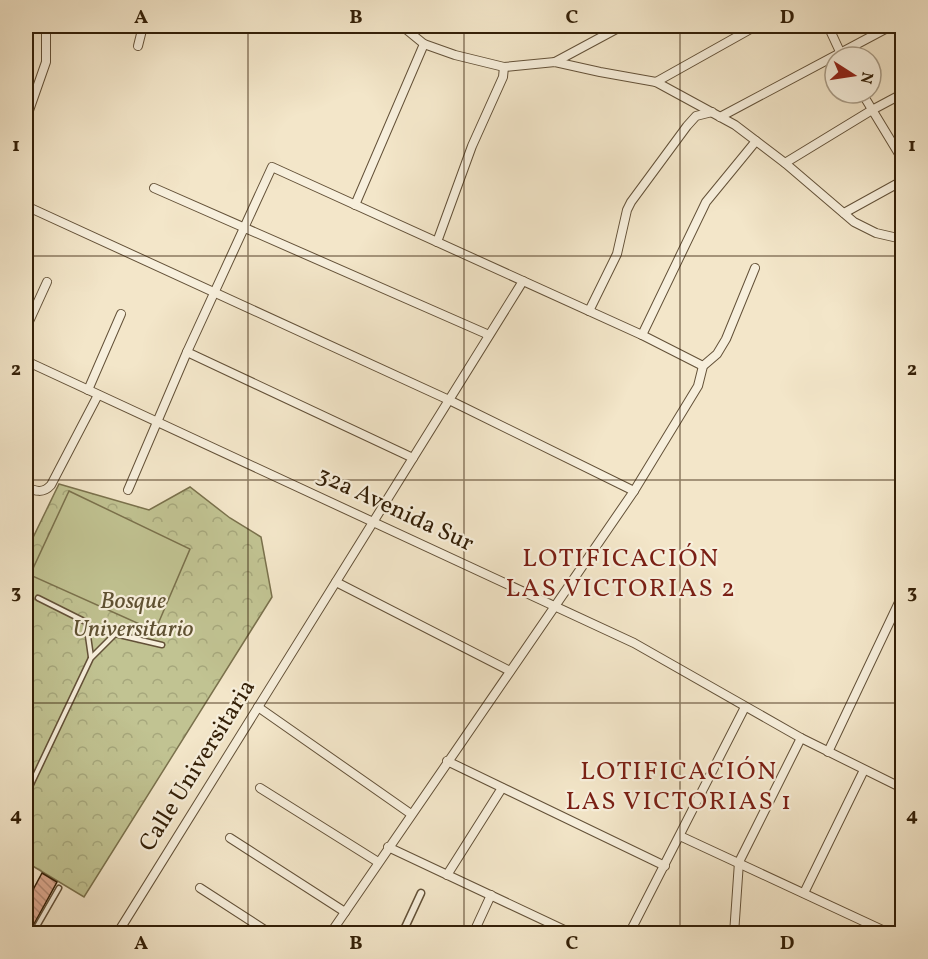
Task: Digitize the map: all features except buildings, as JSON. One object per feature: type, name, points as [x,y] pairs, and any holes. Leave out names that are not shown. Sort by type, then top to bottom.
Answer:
[{"type":"street","points":[[26,118],[46,62],[46,26]]},
{"type":"street","points":[[138,46],[143,26]]},
{"type":"street","points":[[402,26],[424,44],[504,68],[555,62],[656,82],[712,112],[756,141],[854,222],[876,234],[903,239]]},
{"type":"street","points":[[555,62],[622,26]]},
{"type":"street","points":[[656,82],[756,26]]},
{"type":"street","points":[[828,26],[837,45]]},
{"type":"street","points":[[858,45],[891,26]]},
{"type":"street","points":[[355,205],[424,44]]},
{"type":"street","points":[[720,117],[823,64]]},
{"type":"street","points":[[437,242],[472,146],[503,77],[504,68]]},
{"type":"street","points":[[785,163],[872,110],[903,94]]},
{"type":"street","points":[[869,105],[903,159]]},
{"type":"street","points":[[589,311],[617,254],[631,202],[696,116],[712,112]]},
{"type":"street","points":[[642,335],[706,202],[756,141]]},
{"type":"street","points":[[128,490],[187,352],[272,167],[642,335],[703,366]]},
{"type":"street","points":[[844,213],[903,181]]},
{"type":"street","points":[[154,188],[489,335]]},
{"type":"street","points":[[26,206],[449,400],[634,491]]},
{"type":"street","points":[[330,933],[634,491],[699,387],[703,366],[717,354],[726,339],[755,268]]},
{"type":"street","name":"Calle Universitaria","points":[[117,933],[523,281]]},
{"type":"street","points":[[26,328],[47,282]]},
{"type":"street","points":[[88,390],[121,314]]},
{"type":"street","points":[[187,352],[413,458]]},
{"type":"street","name":"32a Avenida Sur","points":[[26,361],[634,643],[801,738],[900,787]]},
{"type":"street","points":[[26,487],[37,492],[44,491],[51,485],[98,395]]},
{"type":"street","points":[[336,582],[510,671]]},
{"type":"street","points":[[828,752],[902,596]]},
{"type":"street","points":[[258,707],[411,814]]},
{"type":"street","points":[[629,933],[745,707]]},
{"type":"street","points":[[734,933],[739,862],[801,738]]},
{"type":"street","points":[[447,761],[665,866]]},
{"type":"street","points":[[804,893],[864,770]]},
{"type":"street","points":[[900,787],[903,774]]},
{"type":"street","points":[[260,788],[378,862]]},
{"type":"street","points":[[447,875],[502,788]]},
{"type":"street","points":[[680,836],[891,933]]},
{"type":"street","points":[[230,838],[345,912]]},
{"type":"street","points":[[388,847],[573,933]]},
{"type":"street","points":[[200,888],[271,933]]},
{"type":"street","points":[[402,933],[421,893]]},
{"type":"street","points":[[473,933],[491,895]]},
{"type":"lane","points":[[38,598],[86,622],[91,658]]},
{"type":"lane","points":[[26,795],[91,658],[115,634],[162,645]]},
{"type":"lane","points":[[26,932],[36,928],[59,888]]},
{"type":"green space","name":"Bosque Universitario","points":[[59,484],[149,510],[190,487],[230,518],[261,537],[272,597],[84,897],[26,862],[26,552]]},
{"type":"green space","points":[[69,491],[190,549],[155,631],[30,575]]},
{"type":"district","name":"LOTIFICACIÓN LAS VICTORIAS 2","points":[[621,574]]},
{"type":"district","name":"LOTIFICACIÓN LAS VICTORIAS 1","points":[[679,787]]}]
